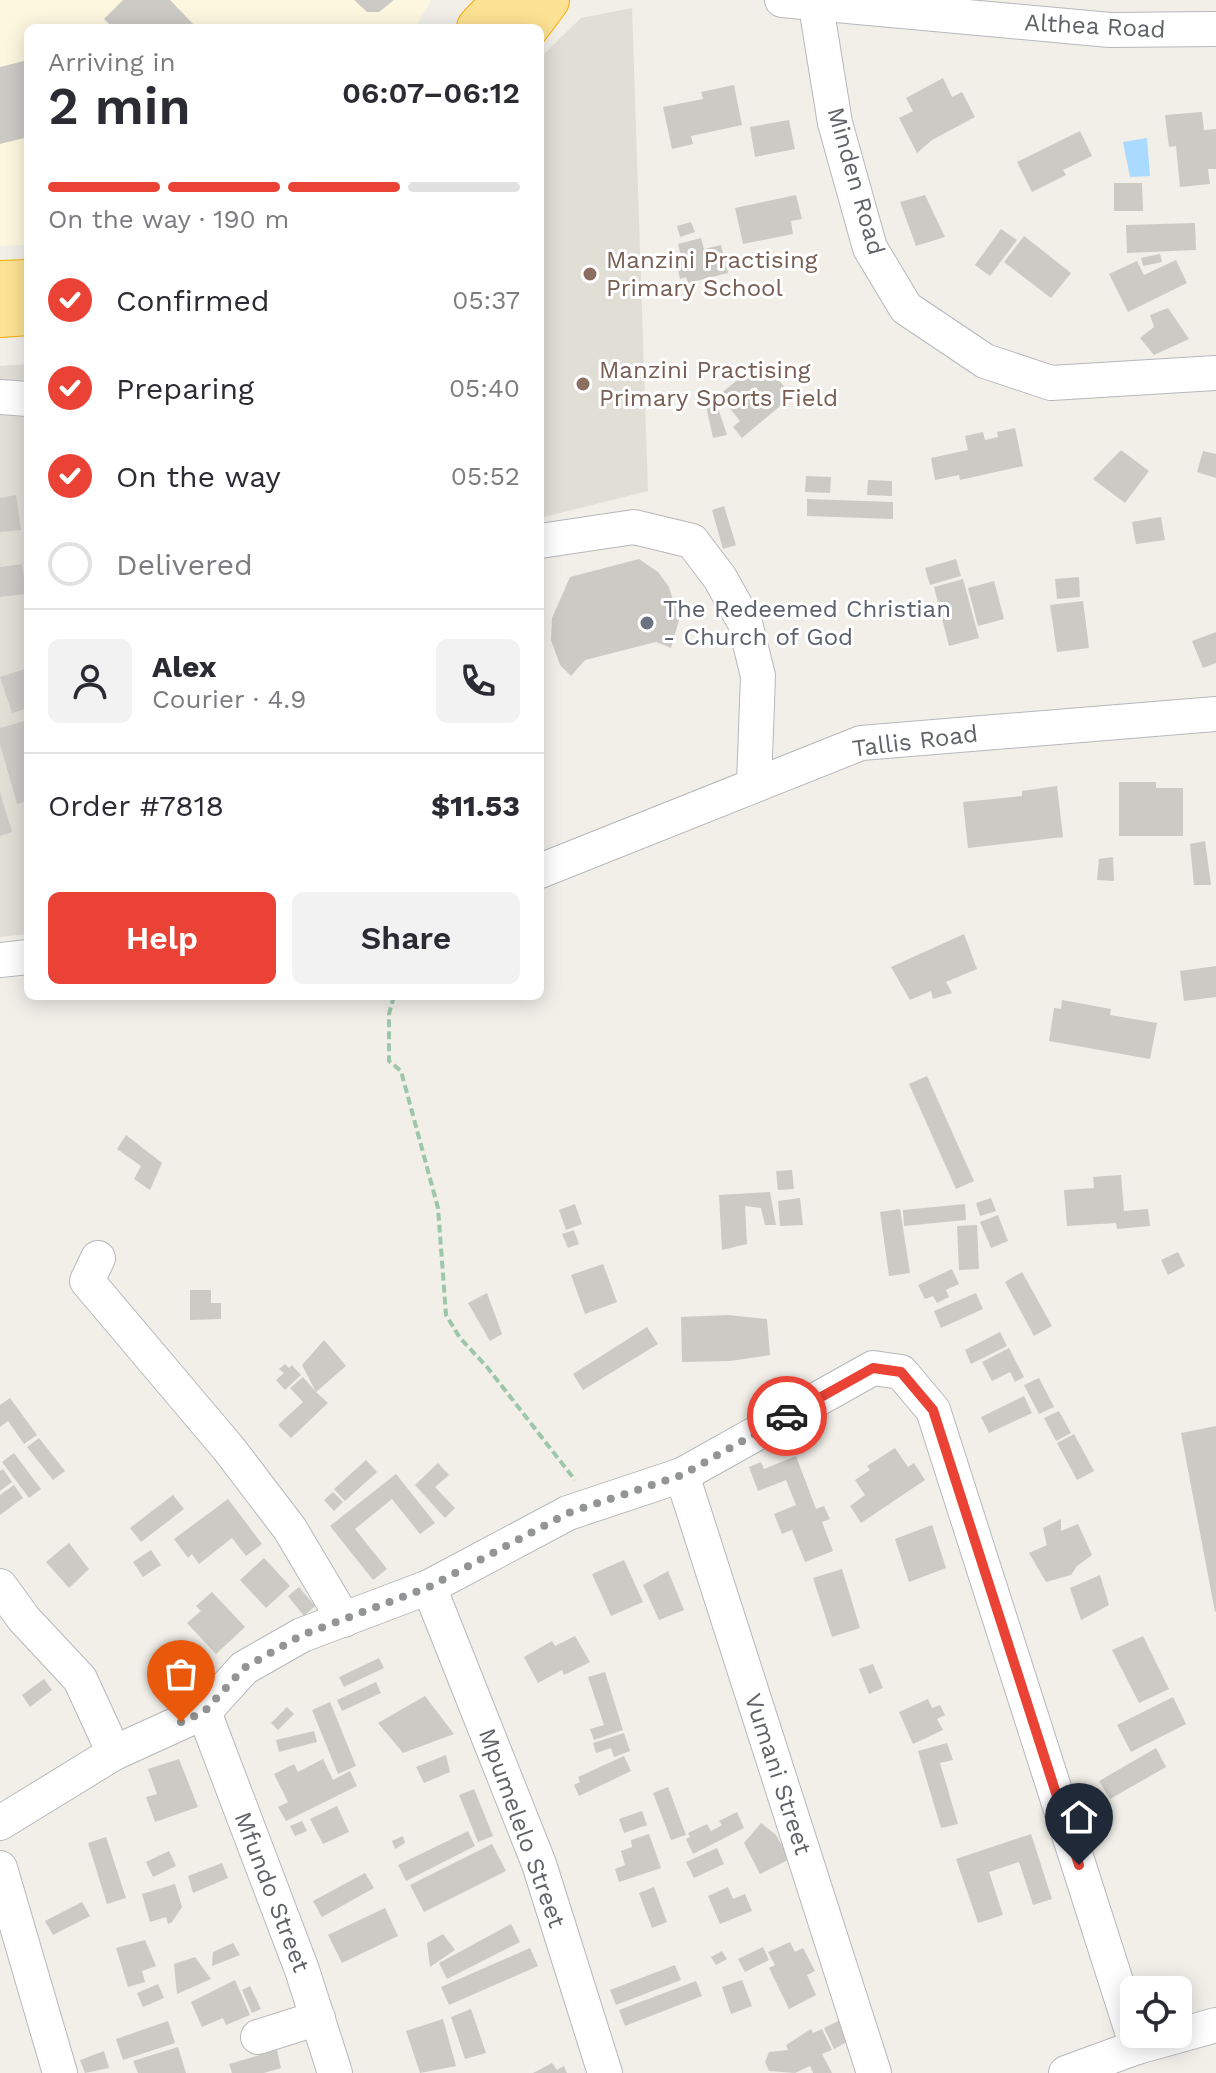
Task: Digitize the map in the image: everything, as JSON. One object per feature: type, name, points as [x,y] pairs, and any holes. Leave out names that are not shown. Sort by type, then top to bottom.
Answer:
[{"type":"highway","points":[[483,24],[505,0]]},
{"type":"highway","points":[[529,24],[547,0]]},
{"type":"highway","points":[[0,283],[24,282]]},
{"type":"highway","points":[[0,315],[24,313]]},
{"type":"street","name":"Althea Road","points":[[782,0],[816,6],[1110,30],[1216,29]]},
{"type":"street","name":"Minden Road","points":[[816,6],[835,123],[870,248],[906,308],[985,361],[1051,383],[1216,373]]},
{"type":"street","points":[[0,397],[24,399]]},
{"type":"street","points":[[544,540],[634,527],[692,541],[720,578],[745,623],[758,676],[754,784]]},
{"type":"street","name":"Tallis Road","points":[[544,869],[861,743],[1216,714]]},
{"type":"street","points":[[0,960],[24,957]]},
{"type":"street","points":[[98,1258],[87,1281],[229,1449],[290,1529],[344,1620]]},
{"type":"street","points":[[0,1823],[114,1753],[204,1712],[244,1668],[302,1635],[429,1587],[568,1513],[682,1475],[873,1368],[901,1372],[933,1410],[1120,1994]]},
{"type":"street","name":"Vumani Street","points":[[682,1475],[874,2073]]},
{"type":"street","points":[[0,1586],[24,1619],[80,1679],[114,1753]]},
{"type":"street","name":"Mpumelelo Street","points":[[429,1587],[539,1864],[605,2073]]},
{"type":"street","name":"Mfundo Street","points":[[204,1712],[318,2018],[335,2073]]},
{"type":"street","points":[[0,1868],[60,2073]]},
{"type":"street","points":[[258,2037],[318,2018]]},
{"type":"street","points":[[1192,2032],[1216,2025]]},
{"type":"street","points":[[1072,2072],[1134,2048]]},
{"type":"path","points":[[393,1000],[389,1014],[389,1061],[401,1071],[438,1208],[446,1315],[460,1338],[487,1367],[591,1505]]},
{"type":"shaded area","points":[[0,0],[431,0],[417,24],[24,24],[24,245],[0,246]]},
{"type":"shaded area","name":"Manzini Practising Primary School","points":[[632,8],[648,491],[544,517],[544,54],[581,18]]},
{"type":"shaded area","points":[[24,364],[24,934],[0,937],[0,366]]},
{"type":"water","points":[[1147,138],[1150,176],[1130,177],[1123,142]]},
{"type":"building","points":[[123,0],[170,0],[193,24],[109,24],[104,19]]},
{"type":"building","points":[[354,0],[394,0],[379,12],[367,12]]},
{"type":"building","points":[[24,61],[24,138],[0,144],[0,67]]},
{"type":"building","points":[[943,78],[952,97],[962,92],[975,117],[932,140],[917,153],[899,118],[913,111],[906,98]]},
{"type":"building","points":[[734,85],[742,125],[691,136],[693,144],[672,149],[663,107],[703,99],[701,92]]},
{"type":"building","points":[[1202,112],[1204,130],[1216,129],[1216,169],[1208,169],[1210,184],[1180,187],[1176,146],[1169,147],[1165,115]]},
{"type":"building","points":[[789,120],[795,149],[755,157],[750,127]]},
{"type":"building","points":[[1080,131],[1092,156],[1063,170],[1066,175],[1032,192],[1017,162]]},
{"type":"building","points":[[1114,183],[1142,183],[1143,211],[1114,211]]},
{"type":"building","points":[[796,195],[802,219],[791,221],[793,234],[743,244],[735,208]]},
{"type":"building","points":[[925,195],[945,237],[916,246],[900,202]]},
{"type":"building","points":[[691,222],[695,232],[680,237],[677,226]]},
{"type":"building","points":[[1195,223],[1196,250],[1127,253],[1126,225]]},
{"type":"building","points":[[1001,229],[1017,240],[990,276],[975,265]]},
{"type":"building","points":[[1024,236],[1071,273],[1051,298],[1004,262]]},
{"type":"building","points":[[701,238],[704,249],[721,245],[728,273],[688,283],[686,277],[680,279],[675,258],[681,256],[678,244]]},
{"type":"building","points":[[1160,254],[1162,262],[1143,266],[1141,258]]},
{"type":"building","points":[[1176,260],[1187,283],[1128,312],[1109,274],[1137,261],[1144,275]]},
{"type":"building","points":[[1168,308],[1189,339],[1154,355],[1140,338],[1154,327],[1150,315]]},
{"type":"building","points":[[762,360],[792,396],[742,438],[733,427],[740,421],[719,395]]},
{"type":"building","points":[[715,399],[727,435],[713,438],[705,401]]},
{"type":"building","points":[[1015,428],[1023,466],[960,480],[959,475],[935,480],[931,458],[968,450],[965,436],[983,432],[985,440],[998,437],[997,432]]},
{"type":"building","points":[[1121,450],[1149,471],[1125,503],[1093,479]]},
{"type":"building","points":[[1203,451],[1216,454],[1216,478],[1197,472]]},
{"type":"building","points":[[806,476],[831,477],[830,493],[805,492]]},
{"type":"building","points":[[868,480],[892,481],[892,496],[867,495]]},
{"type":"building","points":[[16,495],[21,530],[0,532],[0,498]]},
{"type":"building","points":[[807,499],[893,502],[893,519],[807,516]]},
{"type":"building","points":[[724,506],[736,545],[723,549],[712,510]]},
{"type":"building","points":[[1161,517],[1165,540],[1136,544],[1132,522]]},
{"type":"building","points":[[639,559],[658,572],[669,587],[679,620],[671,648],[656,642],[585,660],[571,676],[560,665],[551,640],[552,618],[570,577]]},
{"type":"building","points":[[956,559],[961,576],[930,585],[925,568]]},
{"type":"building","points":[[22,564],[24,594],[0,597],[0,567]]},
{"type":"building","points":[[1079,577],[1080,597],[1057,599],[1055,579]]},
{"type":"building","points":[[963,579],[979,638],[949,646],[934,587]]},
{"type":"building","points":[[994,581],[1004,619],[978,626],[968,588]]},
{"type":"building","points":[[1083,601],[1089,648],[1057,652],[1050,605]]},
{"type":"building","points":[[1216,632],[1216,663],[1203,668],[1192,641]]},
{"type":"building","points":[[24,669],[24,709],[12,713],[0,677]]},
{"type":"building","points":[[24,721],[24,802],[17,804],[0,744],[0,728]]},
{"type":"building","points":[[1119,782],[1156,782],[1156,788],[1183,788],[1183,836],[1119,836]]},
{"type":"building","points":[[1057,786],[1063,837],[968,848],[963,802],[1022,796],[1022,791]]},
{"type":"building","points":[[0,792],[12,832],[0,836]]},
{"type":"building","points":[[1205,841],[1211,885],[1194,885],[1190,844]]},
{"type":"building","points":[[1113,857],[1114,881],[1097,880],[1099,859]]},
{"type":"building","points":[[964,934],[977,969],[946,982],[952,993],[933,999],[931,991],[910,1000],[891,967]]},
{"type":"building","points":[[1216,966],[1216,997],[1184,1001],[1180,971]]},
{"type":"building","points":[[1062,1000],[1111,1009],[1110,1015],[1157,1023],[1150,1059],[1049,1041],[1054,1008],[1061,1009]]},
{"type":"building","points":[[927,1076],[974,1181],[956,1189],[909,1084]]},
{"type":"building","points":[[126,1135],[162,1163],[150,1190],[134,1179],[141,1166],[117,1149]]},
{"type":"building","points":[[792,1170],[794,1189],[778,1190],[776,1171]]},
{"type":"building","points":[[1121,1175],[1124,1211],[1148,1209],[1150,1226],[1117,1229],[1116,1223],[1067,1226],[1064,1190],[1094,1188],[1093,1177]]},
{"type":"building","points":[[770,1192],[776,1225],[765,1225],[761,1208],[745,1206],[747,1244],[722,1250],[719,1195]]},
{"type":"building","points":[[800,1198],[803,1225],[780,1226],[778,1201]]},
{"type":"building","points":[[991,1198],[996,1211],[980,1216],[976,1203]]},
{"type":"building","points":[[575,1204],[582,1224],[566,1230],[559,1210]]},
{"type":"building","points":[[965,1204],[966,1220],[904,1226],[903,1210]]},
{"type":"building","points":[[900,1209],[910,1273],[889,1276],[880,1212]]},
{"type":"building","points":[[998,1215],[1008,1241],[991,1248],[980,1222]]},
{"type":"building","points":[[977,1225],[979,1269],[959,1270],[957,1226]]},
{"type":"building","points":[[574,1230],[579,1244],[568,1248],[562,1234]]},
{"type":"building","points":[[1178,1252],[1185,1266],[1168,1275],[1161,1260]]},
{"type":"building","points":[[603,1264],[617,1302],[585,1314],[571,1275]]},
{"type":"building","points":[[952,1269],[959,1284],[946,1290],[949,1297],[937,1303],[933,1296],[925,1299],[918,1285]]},
{"type":"building","points":[[1022,1272],[1052,1326],[1034,1336],[1005,1282]]},
{"type":"building","points":[[190,1290],[211,1290],[211,1303],[221,1303],[221,1319],[190,1320]]},
{"type":"building","points":[[487,1293],[502,1334],[490,1341],[468,1303]]},
{"type":"building","points":[[976,1293],[983,1309],[941,1328],[934,1311]]},
{"type":"building","points":[[728,1315],[767,1319],[770,1355],[730,1361],[682,1362],[681,1317]]},
{"type":"building","points":[[647,1327],[658,1344],[583,1390],[573,1374]]},
{"type":"building","points":[[1000,1332],[1007,1346],[971,1364],[965,1350]]},
{"type":"building","points":[[324,1340],[346,1366],[316,1392],[302,1365]]},
{"type":"building","points":[[1009,1348],[1024,1377],[1015,1382],[1010,1372],[992,1381],[982,1362]]},
{"type":"building","points":[[285,1364],[289,1368],[292,1365],[301,1375],[285,1390],[276,1380],[284,1373],[279,1369]]},
{"type":"building","points":[[303,1377],[328,1403],[291,1438],[278,1425],[303,1402],[290,1388]]},
{"type":"building","points":[[1039,1378],[1054,1407],[1039,1414],[1024,1385]]},
{"type":"building","points":[[1024,1396],[1032,1413],[989,1433],[981,1417]]},
{"type":"building","points":[[10,1398],[37,1435],[24,1444],[8,1421],[0,1427],[0,1405]]},
{"type":"building","points":[[1059,1411],[1071,1433],[1056,1441],[1044,1418]]},
{"type":"building","points":[[1216,1426],[1216,1611],[1215,1612],[1181,1433]]},
{"type":"building","points":[[1074,1434],[1094,1471],[1077,1480],[1057,1443]]},
{"type":"building","points":[[39,1438],[65,1471],[53,1480],[27,1447]]},
{"type":"building","points":[[895,1448],[908,1467],[914,1463],[925,1480],[861,1523],[850,1506],[865,1495],[855,1480],[870,1470],[867,1466]]},
{"type":"building","points":[[14,1453],[41,1489],[29,1498],[2,1462]]},
{"type":"building","points":[[796,1456],[816,1509],[824,1506],[830,1519],[822,1522],[833,1551],[805,1562],[792,1530],[782,1534],[774,1514],[796,1505],[786,1480],[758,1491],[749,1467],[761,1462],[764,1469]]},
{"type":"building","points":[[366,1460],[377,1472],[345,1501],[334,1489]]},
{"type":"building","points":[[438,1463],[449,1475],[435,1487],[455,1508],[445,1518],[415,1485]]},
{"type":"building","points":[[3,1469],[12,1482],[0,1491],[0,1471]]},
{"type":"building","points":[[396,1474],[435,1523],[420,1534],[392,1499],[355,1529],[387,1569],[373,1580],[330,1526]]},
{"type":"building","points":[[14,1485],[23,1498],[0,1515],[0,1495]]},
{"type":"building","points":[[333,1492],[343,1502],[334,1511],[324,1500]]},
{"type":"building","points":[[173,1495],[184,1509],[141,1542],[130,1528]]},
{"type":"building","points":[[228,1499],[262,1544],[246,1556],[232,1538],[199,1564],[192,1554],[188,1558],[174,1539]]},
{"type":"building","points":[[1061,1519],[1061,1531],[1078,1524],[1092,1555],[1071,1575],[1046,1582],[1029,1553],[1047,1545],[1043,1528]]},
{"type":"building","points":[[932,1525],[946,1568],[909,1582],[895,1539]]},
{"type":"building","points":[[69,1543],[89,1569],[69,1588],[46,1562]]},
{"type":"building","points":[[151,1550],[161,1565],[143,1577],[133,1562]]},
{"type":"building","points":[[264,1558],[290,1586],[266,1608],[240,1580]]},
{"type":"building","points":[[624,1560],[643,1602],[611,1616],[592,1574]]},
{"type":"building","points":[[842,1569],[860,1628],[832,1637],[813,1578]]},
{"type":"building","points":[[668,1571],[684,1610],[659,1620],[643,1585]]},
{"type":"building","points":[[1100,1575],[1109,1605],[1081,1620],[1070,1588]]},
{"type":"building","points":[[299,1587],[315,1606],[304,1616],[288,1596]]},
{"type":"building","points":[[212,1592],[245,1627],[216,1654],[187,1623],[201,1611],[196,1606]]},
{"type":"building","points":[[575,1636],[590,1662],[564,1675],[562,1670],[538,1683],[524,1657],[552,1641],[555,1646]]},
{"type":"building","points":[[1143,1636],[1169,1689],[1139,1703],[1112,1650]]},
{"type":"building","points":[[379,1658],[384,1668],[344,1687],[339,1677]]},
{"type":"building","points":[[873,1664],[883,1688],[869,1694],[859,1669]]},
{"type":"building","points":[[605,1672],[623,1730],[594,1740],[590,1729],[604,1725],[588,1677]]},
{"type":"building","points":[[44,1679],[52,1690],[30,1707],[22,1695]]},
{"type":"building","points":[[376,1682],[381,1693],[342,1711],[337,1700]]},
{"type":"building","points":[[425,1696],[454,1734],[403,1753],[378,1723]]},
{"type":"building","points":[[1173,1697],[1186,1724],[1131,1752],[1117,1725]]},
{"type":"building","points":[[928,1699],[932,1708],[940,1705],[945,1715],[937,1719],[943,1730],[913,1744],[899,1712]]},
{"type":"building","points":[[330,1702],[356,1766],[338,1774],[312,1710]]},
{"type":"building","points":[[287,1707],[294,1714],[278,1730],[271,1723]]},
{"type":"building","points":[[314,1731],[317,1742],[279,1752],[276,1740]]},
{"type":"building","points":[[624,1733],[630,1751],[614,1757],[611,1748],[596,1753],[593,1743]]},
{"type":"building","points":[[947,1743],[953,1760],[940,1763],[958,1824],[941,1828],[918,1751]]},
{"type":"building","points":[[1156,1748],[1166,1767],[1110,1799],[1099,1781]]},
{"type":"building","points":[[446,1755],[450,1772],[424,1783],[416,1767]]},
{"type":"building","points":[[624,1756],[631,1771],[579,1796],[574,1785],[580,1782],[578,1777]]},
{"type":"building","points":[[179,1759],[198,1807],[155,1822],[146,1797],[157,1794],[148,1769]]},
{"type":"building","points":[[323,1759],[333,1780],[350,1771],[357,1786],[286,1821],[278,1807],[288,1802],[274,1774],[294,1764],[298,1772]]},
{"type":"building","points":[[668,1787],[686,1835],[671,1840],[653,1793]]},
{"type":"building","points":[[474,1789],[493,1836],[478,1842],[459,1795]]},
{"type":"building","points":[[337,1806],[349,1832],[323,1844],[310,1819]]},
{"type":"building","points":[[642,1811],[647,1825],[624,1833],[619,1819]]},
{"type":"building","points":[[737,1812],[744,1828],[693,1854],[686,1839],[690,1837],[688,1833],[707,1824],[711,1831],[722,1825],[719,1821]]},
{"type":"building","points":[[302,1821],[307,1831],[295,1836],[290,1826]]},
{"type":"building","points":[[761,1823],[776,1835],[790,1859],[760,1874],[744,1843]]},
{"type":"building","points":[[468,1831],[475,1846],[406,1881],[398,1865]]},
{"type":"building","points":[[649,1834],[661,1868],[619,1882],[615,1869],[625,1865],[621,1851],[632,1847],[631,1840]]},
{"type":"building","points":[[1031,1834],[1052,1899],[1033,1905],[1019,1862],[989,1872],[1003,1915],[978,1923],[956,1859]]},
{"type":"building","points":[[403,1836],[405,1843],[395,1849],[392,1841]]},
{"type":"building","points":[[106,1837],[126,1898],[107,1904],[88,1843]]},
{"type":"building","points":[[492,1844],[506,1871],[424,1912],[410,1885]]},
{"type":"building","points":[[717,1848],[724,1864],[694,1878],[686,1862]]},
{"type":"building","points":[[169,1851],[176,1866],[153,1877],[146,1862]]},
{"type":"building","points":[[222,1863],[228,1878],[193,1893],[188,1876]]},
{"type":"building","points":[[365,1873],[374,1888],[322,1917],[313,1901]]},
{"type":"building","points":[[175,1884],[182,1907],[168,1924],[166,1917],[150,1922],[142,1894]]},
{"type":"building","points":[[654,1887],[667,1922],[652,1928],[639,1893]]},
{"type":"building","points":[[728,1887],[733,1899],[745,1894],[752,1911],[720,1924],[708,1896]]},
{"type":"building","points":[[82,1902],[90,1916],[53,1935],[45,1921]]},
{"type":"building","points":[[385,1908],[398,1936],[342,1963],[328,1935]]},
{"type":"building","points":[[511,1924],[520,1942],[447,1979],[439,1963]]},
{"type":"building","points":[[443,1934],[455,1950],[430,1967],[427,1943]]},
{"type":"building","points":[[145,1940],[156,1966],[142,1971],[145,1982],[128,1987],[116,1948]]},
{"type":"building","points":[[790,1942],[795,1952],[803,1948],[815,1971],[807,1975],[816,1995],[789,2009],[769,1968],[775,1965],[768,1952]]},
{"type":"building","points":[[233,1943],[240,1955],[212,1966],[213,1952]]},
{"type":"building","points":[[763,1947],[769,1960],[745,1972],[738,1959]]},
{"type":"building","points":[[530,1948],[538,1966],[449,2005],[441,1987]]},
{"type":"building","points":[[722,1951],[727,1959],[716,1965],[711,1957]]},
{"type":"building","points":[[195,1957],[211,1979],[177,1994],[174,1964]]},
{"type":"building","points":[[675,1965],[681,1980],[616,2005],[610,1990]]},
{"type":"building","points":[[235,1980],[250,2015],[226,2025],[223,2018],[202,2027],[191,2002]]},
{"type":"building","points":[[742,1980],[752,2006],[731,2014],[722,1987]]},
{"type":"building","points":[[696,1981],[702,1996],[625,2026],[619,2010]]},
{"type":"building","points":[[158,1984],[164,1998],[143,2007],[137,1993]]},
{"type":"building","points":[[250,1986],[261,2009],[252,2013],[242,1990]]},
{"type":"building","points":[[471,2009],[486,2053],[465,2059],[451,2017]]},
{"type":"building","points":[[443,2019],[456,2066],[420,2073],[406,2031]]},
{"type":"building","points":[[840,2020],[847,2042],[834,2049],[824,2028]]},
{"type":"building","points":[[168,2021],[175,2043],[123,2060],[116,2039]]},
{"type":"building","points":[[811,2029],[813,2033],[822,2029],[832,2050],[822,2054],[832,2073],[813,2073],[810,2066],[795,2073],[769,2071],[765,2062],[769,2052],[788,2050],[786,2045]]},
{"type":"building","points":[[178,2047],[186,2073],[138,2073],[133,2061]]},
{"type":"building","points":[[277,2050],[281,2068],[264,2073],[232,2073],[229,2064]]},
{"type":"building","points":[[104,2051],[109,2068],[85,2073],[80,2060]]},
{"type":"building","points":[[552,2063],[557,2070],[564,2066],[567,2073],[533,2073]]},
{"type":"way so far","points":[[181,1722],[204,1712],[244,1668],[302,1635],[429,1587],[568,1513],[682,1475],[787,1416]]},
{"type":"place","name":"Manzini Practising Primary School","points":[[590,274]]},
{"type":"place","name":"Manzini Practising Primary Sports Field","points":[[583,384]]},
{"type":"place","name":"The Redeemed Christian - Church of God","points":[[647,623]]},
{"type":"route","points":[[787,1416],[873,1368],[901,1372],[933,1410],[1079,1865]]}]
